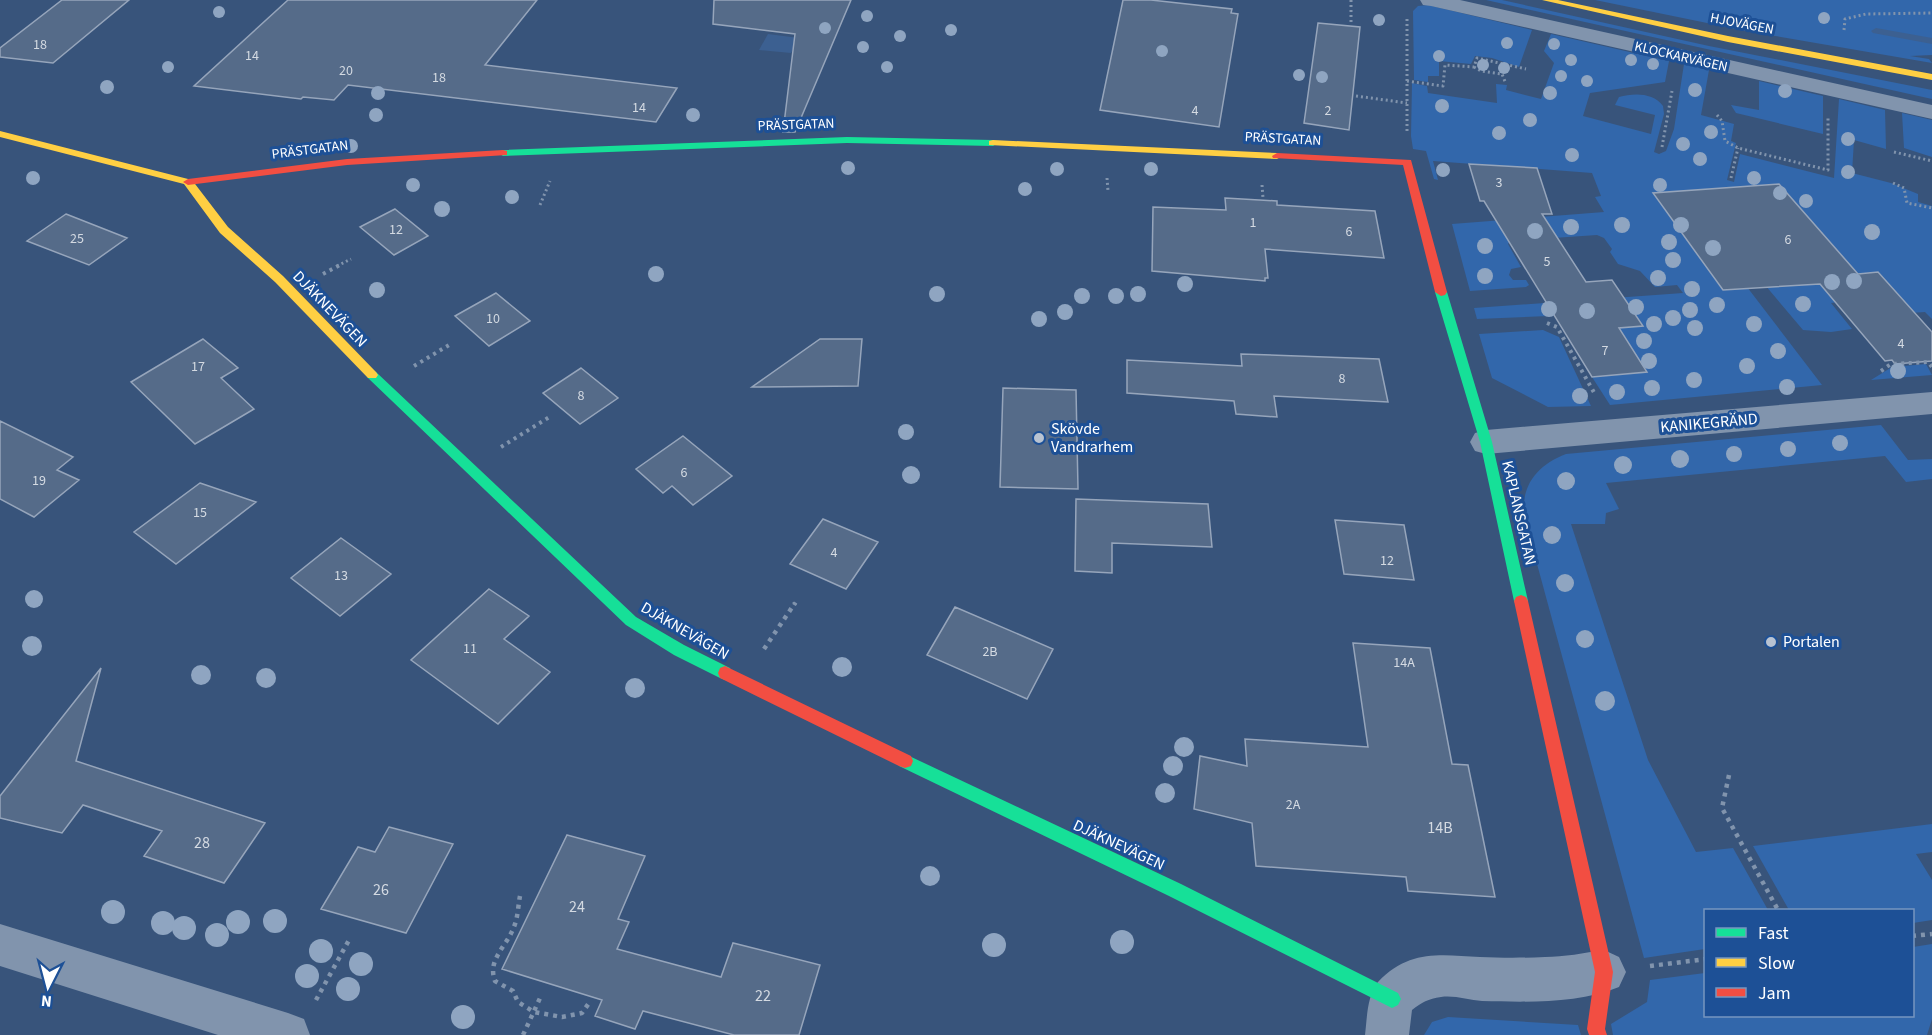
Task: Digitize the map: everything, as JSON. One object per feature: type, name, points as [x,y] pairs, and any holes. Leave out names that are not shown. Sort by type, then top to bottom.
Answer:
[{"type":"street","name":"KLOCKARVÄGEN","points":[[1431,0],[1828,91],[1932,112]]},
{"type":"street","name":"HJOVÄGEN","points":[[1546,0],[1728,39],[1932,77]]},
{"type":"street","points":[[0,134],[188,182]]},
{"type":"street","name":"PRÄSTGATAN","points":[[188,182],[358,161],[581,148],[847,140],[1033,144],[1407,162]]},
{"type":"street","name":"KAPLANSGATAN","points":[[1407,162],[1435,274],[1486,442],[1604,972],[1596,1029],[1598,1035]]},
{"type":"street","name":"DJÄKNEVÄGEN","points":[[188,182],[224,230],[279,279],[334,339],[432,434],[631,621],[679,650],[827,724],[1175,890],[1390,1017]]},
{"type":"street","name":"KANIKEGRÄND","points":[[1486,442],[1932,403]]},
{"type":"street","points":[[0,945],[288,1035]]},
{"type":"street","points":[[1390,1017],[1413,981],[1444,975],[1480,979],[1546,979],[1604,972]]},
{"type":"path","points":[[1351,0],[1351,23]]},
{"type":"path","points":[[1407,12],[1407,162]]},
{"type":"path","points":[[1844,38],[1845,19],[1866,14],[1932,13]]},
{"type":"path","points":[[1474,67],[1477,58],[1526,69]]},
{"type":"path","points":[[1407,81],[1443,86],[1445,65],[1474,67],[1502,74],[1506,84]]},
{"type":"path","points":[[1662,147],[1672,91]]},
{"type":"path","points":[[1717,115],[1722,121],[1725,141],[1738,148],[1828,170],[1828,91]]},
{"type":"path","points":[[1356,96],[1407,103]]},
{"type":"path","points":[[1731,178],[1738,148]]},
{"type":"path","points":[[1894,152],[1932,161]]},
{"type":"path","points":[[1893,183],[1904,188],[1906,203],[1932,208]]},
{"type":"path","points":[[319,276],[351,259]]},
{"type":"path","points":[[1547,323],[1557,327],[1598,400]]},
{"type":"path","points":[[406,371],[449,345]]},
{"type":"path","points":[[493,452],[551,416]]},
{"type":"path","points":[[760,654],[796,602]]},
{"type":"path","points":[[1730,775],[1722,808],[1777,909]]},
{"type":"path","points":[[520,896],[514,928],[495,959],[492,973],[495,981],[513,991],[518,1002],[534,1011],[562,1017],[582,1013],[589,1004]]},
{"type":"path","points":[[1914,936],[1932,934]]},
{"type":"path","points":[[315,1003],[349,940]]},
{"type":"path","points":[[1604,972],[1704,959]]},
{"type":"path","points":[[523,1035],[541,996]]},
{"type":"shaded area","points":[[1486,0],[1502,0],[1709,46],[1932,90],[1932,99]]},
{"type":"shaded area","points":[[1595,0],[1932,0],[1932,55],[1910,56],[1929,59],[1932,63],[1746,31]]},
{"type":"shaded area","points":[[1428,5],[1532,30],[1519,67],[1492,58],[1475,56],[1471,64],[1439,61],[1439,76],[1428,76],[1428,82],[1414,80],[1413,11],[1418,6]]},
{"type":"shaded area","points":[[768,34],[799,38],[791,53],[759,50]]},
{"type":"shaded area","points":[[1551,34],[1669,61],[1665,82],[1590,93],[1583,116],[1651,134],[1655,115],[1615,105],[1619,97],[1624,96],[1636,94],[1654,98],[1663,106],[1664,114],[1654,152],[1659,154],[1666,151],[1674,129],[1684,64],[1709,70],[1701,115],[1734,124],[1731,141],[1736,143],[1727,180],[1734,182],[1740,154],[1834,178],[1839,99],[1885,110],[1886,149],[1854,140],[1852,173],[1891,183],[1918,194],[1918,202],[1932,206],[1932,319],[1925,312],[1896,314],[1873,297],[1831,303],[1852,329],[1831,332],[1803,330],[1765,285],[1835,249],[1815,225],[1802,226],[1685,206],[1822,385],[1610,405],[1592,377],[1647,372],[1619,328],[1643,326],[1632,310],[1598,314],[1477,319],[1474,308],[1683,293],[1677,285],[1655,287],[1640,271],[1618,264],[1610,252],[1612,249],[1604,238],[1597,235],[1510,241],[1508,244],[1521,267],[1511,269],[1509,275],[1513,280],[1526,280],[1529,285],[1470,291],[1452,224],[1604,212],[1595,197],[1601,196],[1592,173],[1433,161],[1438,180],[1434,179],[1426,151],[1413,149],[1411,136],[1412,83],[1427,86],[1428,93],[1497,103],[1496,84],[1507,85],[1506,90],[1541,99],[1554,63],[1544,51]]},
{"type":"shaded area","points":[[1759,81],[1823,96],[1823,134],[1736,113],[1731,105],[1759,110]]},
{"type":"shaded area","points":[[1902,113],[1932,120],[1932,157],[1904,148]]},
{"type":"shaded area","points":[[1543,330],[1559,337],[1591,406],[1548,407],[1492,378],[1479,334]]},
{"type":"shaded area","points":[[1926,364],[1932,375],[1871,380],[1892,367]]},
{"type":"shaded area","points":[[1881,425],[1908,460],[1932,459],[1932,479],[1906,482],[1885,456],[1606,483],[1619,509],[1606,513],[1605,524],[1571,524],[1648,760],[1696,852],[1733,848],[1767,909],[1704,909],[1704,949],[1644,958],[1524,516],[1525,494],[1533,477],[1547,464],[1566,454]]},
{"type":"shaded area","points":[[1932,824],[1932,852],[1916,854],[1932,880],[1932,920],[1914,923],[1914,909],[1788,909],[1753,846]]},
{"type":"shaded area","points":[[1932,944],[1932,1019],[1927,1035],[1613,1035],[1611,1024],[1647,1002],[1650,980],[1704,973],[1704,1017],[1914,1017],[1914,947]]},
{"type":"shaded area","points":[[1448,1017],[1578,1025],[1581,1035],[1424,1035],[1432,1022]]},
{"type":"building","points":[[62,0],[129,0],[53,63],[0,57],[0,48]]},
{"type":"building","points":[[288,0],[537,0],[485,65],[677,88],[656,122],[348,85],[334,100],[303,97],[301,99],[194,86]]},
{"type":"building","points":[[714,0],[851,0],[795,132],[783,132],[795,34],[713,24]]},
{"type":"building","points":[[1123,0],[1151,0],[1232,9],[1231,13],[1238,14],[1219,127],[1100,110]]},
{"type":"building","points":[[1318,23],[1360,27],[1349,130],[1304,123]]},
{"type":"building","points":[[1469,164],[1537,168],[1552,214],[1542,214],[1586,282],[1612,280],[1643,326],[1619,328],[1647,372],[1592,377],[1484,201],[1480,201]]},
{"type":"building","points":[[1779,184],[1858,274],[1878,272],[1932,332],[1932,361],[1895,364],[1892,360],[1885,361],[1820,284],[1723,290],[1653,193]]},
{"type":"building","points":[[1225,198],[1277,201],[1277,205],[1375,211],[1384,258],[1265,249],[1268,278],[1265,278],[1265,281],[1152,271],[1153,207],[1226,210]]},
{"type":"building","points":[[395,209],[428,236],[394,255],[360,227]]},
{"type":"building","points":[[66,214],[127,238],[89,265],[27,241]]},
{"type":"building","points":[[496,293],[530,321],[489,346],[455,316]]},
{"type":"building","points":[[203,339],[238,368],[221,378],[254,409],[195,444],[131,382]]},
{"type":"building","points":[[820,339],[862,339],[858,386],[752,387]]},
{"type":"building","points":[[1241,354],[1379,359],[1388,402],[1274,396],[1277,417],[1236,414],[1234,401],[1127,393],[1127,360],[1242,366]]},
{"type":"building","points":[[581,368],[618,398],[580,424],[543,393]]},
{"type":"building","name":"Skövde Vandrarhem","points":[[1003,388],[1076,390],[1078,489],[1000,487]]},
{"type":"building","points":[[0,421],[73,457],[57,470],[79,480],[34,517],[0,499]]},
{"type":"building","points":[[683,436],[732,476],[693,505],[672,486],[663,493],[636,469]]},
{"type":"building","points":[[200,483],[256,502],[176,564],[134,532]]},
{"type":"building","points":[[1076,499],[1208,504],[1212,547],[1112,543],[1112,573],[1075,571]]},
{"type":"building","points":[[823,519],[878,542],[846,589],[790,564]]},
{"type":"building","points":[[1335,520],[1404,525],[1414,580],[1344,574]]},
{"type":"building","points":[[341,538],[391,574],[340,616],[291,578]]},
{"type":"building","points":[[489,589],[529,616],[504,639],[550,672],[498,724],[411,660]]},
{"type":"building","points":[[955,607],[1053,649],[1027,699],[927,655]]},
{"type":"building","points":[[1353,643],[1430,648],[1452,764],[1468,765],[1495,897],[1408,891],[1406,877],[1256,866],[1252,823],[1194,809],[1200,756],[1247,766],[1245,739],[1368,747]]},
{"type":"building","points":[[101,668],[76,761],[265,823],[224,883],[144,856],[162,831],[83,805],[62,833],[0,818],[0,796]]},
{"type":"building","points":[[389,827],[453,844],[406,933],[321,909],[358,847],[375,852]]},
{"type":"building","points":[[567,835],[645,856],[618,919],[629,922],[617,949],[721,977],[733,943],[820,965],[799,1035],[734,1035],[643,1011],[635,1029],[595,1016],[602,1000],[502,969]]},
{"type":"waterway","points":[[1876,31],[1932,41]]},
{"type":"traffic: fast","points":[[503,153],[847,140],[993,143]]},
{"type":"traffic: fast","points":[[1441,292],[1486,442],[1521,601]]},
{"type":"traffic: fast","points":[[372,375],[631,621],[679,650],[725,673]]},
{"type":"traffic: fast","points":[[905,761],[1175,890],[1392,999]]},
{"type":"traffic: slow","points":[[1546,0],[1728,39],[1932,77]]},
{"type":"traffic: slow","points":[[0,134],[188,182],[224,230],[279,279],[372,375]]},
{"type":"traffic: slow","points":[[993,143],[1277,156]]},
{"type":"traffic: jam","points":[[188,182],[347,162],[503,153]]},
{"type":"traffic: jam","points":[[1277,156],[1407,162],[1441,292]]},
{"type":"traffic: jam","points":[[1521,601],[1604,972],[1596,1029],[1598,1035]]},
{"type":"traffic: jam","points":[[725,673],[905,761]]},
{"type":"place","name":"Skövde Vandrarhem","points":[[1039,438]]},
{"type":"place","name":"Portalen","points":[[1771,642]]}]
